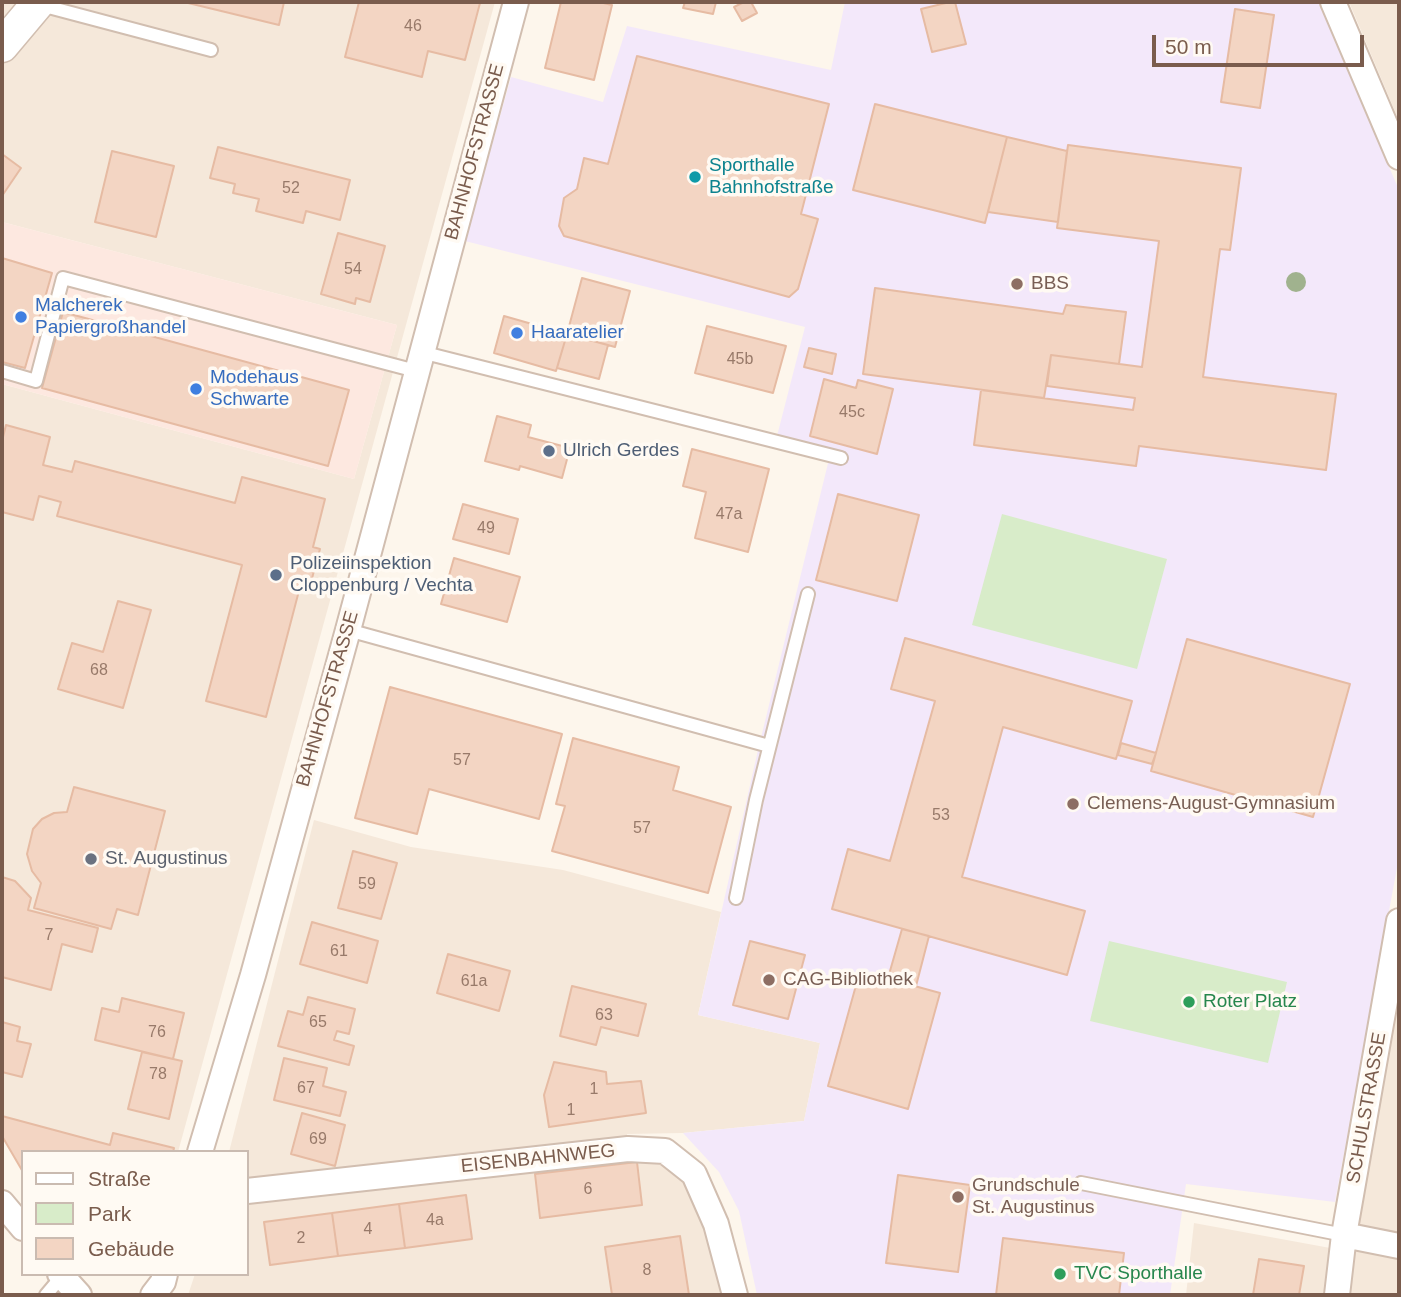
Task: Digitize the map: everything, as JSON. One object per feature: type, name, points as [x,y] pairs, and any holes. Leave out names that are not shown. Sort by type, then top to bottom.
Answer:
[{"type":"street","name":"BAHNHOFSTRASSE","points":[[201,1150],[253,975],[348,630],[516,2]]},
{"type":"street","points":[[1333,2],[1399,157]]},
{"type":"street","points":[[2,46],[38,3]]},
{"type":"street","name":"SCHULSTRASSE","points":[[1337,1295],[1344,1235],[1399,921]]},
{"type":"street","name":"EISENBAHNWEG","points":[[248,1191],[628,1149],[665,1151],[694,1174],[716,1224],[735,1295]]},
{"type":"street","points":[[2,1203],[21,1226]]},
{"type":"street","points":[[1344,1235],[1399,1246]]},
{"type":"street","points":[[62,1276],[79,1295]]},
{"type":"street","points":[[153,1295],[164,1276]]},
{"type":"lane","points":[[38,3],[211,50]]},
{"type":"lane","points":[[2,371],[36,381],[63,278],[842,458]]},
{"type":"lane","points":[[736,898],[769,746],[808,594]]},
{"type":"lane","points":[[348,630],[769,746]]},
{"type":"lane","points":[[1080,1183],[1344,1235]]},
{"type":"lane","points":[[46,1295],[60,1276]]},
{"type":"shaded area","points":[[2,2],[495,2],[179,1150],[21,1150],[21,1165],[2,1135],[2,384],[354,479],[397,325],[2,222]]},
{"type":"shaded area","points":[[845,2],[1318,2],[1399,190],[1399,857],[1335,1202],[1186,1184],[1170,1295],[757,1295],[739,1211],[719,1172],[683,1133],[804,1121],[820,1043],[698,1015],[758,750],[831,451],[777,436],[805,327],[465,241],[511,77],[603,102],[627,26],[831,70]]},
{"type":"shaded area","points":[[1349,2],[1399,2],[1399,121]]},
{"type":"shaded area","points":[[2,222],[397,325],[354,479],[2,384]]},
{"type":"shaded area","points":[[314,820],[411,847],[563,870],[721,912],[698,1015],[820,1043],[804,1121],[683,1133],[627,1134],[629,1157],[663,1159],[685,1178],[706,1231],[723,1295],[188,1295],[194,1276],[248,1276],[248,1150],[230,1150]]},
{"type":"shaded area","points":[[1399,981],[1399,1295],[1186,1295],[1194,1223],[1352,1252]]},
{"type":"green space","points":[[1002,514],[1167,559],[1137,669],[972,625]]},
{"type":"green space","name":"Roter Platz","points":[[1109,941],[1287,982],[1268,1063],[1090,1021]]},
{"type":"building","points":[[184,2],[284,2],[279,25]]},
{"type":"building","points":[[359,2],[480,3],[465,60],[428,51],[422,77],[345,57]]},
{"type":"building","points":[[561,2],[599,2],[612,5],[594,80],[545,68]]},
{"type":"building","points":[[685,2],[716,2],[713,14],[683,8]]},
{"type":"building","points":[[751,2],[757,13],[742,21],[734,7]]},
{"type":"building","points":[[955,2],[966,44],[932,52],[921,9]]},
{"type":"building","points":[[1235,9],[1274,15],[1260,108],[1221,102]]},
{"type":"building","name":"Sporthalle Bahnhofstraße","points":[[637,56],[829,104],[801,214],[818,219],[798,289],[789,297],[564,236],[559,226],[564,198],[577,189],[584,158],[608,164]]},
{"type":"building","points":[[875,104],[1007,137],[985,223],[853,190]]},
{"type":"building","points":[[1007,137],[1067,151],[1058,222],[988,212]]},
{"type":"building","points":[[1068,145],[1241,168],[1230,250],[1220,249],[1203,377],[1336,394],[1326,470],[1139,446],[1136,466],[974,445],[981,390],[1133,410],[1135,398],[1047,386],[1051,355],[1142,367],[1159,241],[1057,228]]},
{"type":"building","points":[[218,147],[350,180],[340,220],[306,211],[303,223],[256,211],[259,199],[233,193],[235,184],[210,178]]},
{"type":"building","points":[[112,151],[174,166],[156,237],[95,222]]},
{"type":"building","points":[[2,154],[21,168],[2,196]]},
{"type":"building","points":[[338,233],[385,246],[370,302],[356,298],[355,304],[321,294]]},
{"type":"building","name":"Malcherek Papiergroßhandel","points":[[2,258],[52,273],[25,368],[2,362]]},
{"type":"building","points":[[582,278],[630,291],[615,347],[567,334]]},
{"type":"building","points":[[875,288],[1063,314],[1066,305],[1126,312],[1119,364],[1051,355],[1044,398],[863,374]]},
{"type":"building","name":"Modehaus Schwarte","points":[[63,312],[349,390],[328,466],[42,388]]},
{"type":"building","points":[[504,316],[567,334],[556,371],[494,353]]},
{"type":"building","points":[[707,326],[786,346],[773,393],[695,373]]},
{"type":"building","points":[[567,334],[608,345],[599,379],[557,368]]},
{"type":"building","points":[[809,348],[836,354],[832,374],[804,367]]},
{"type":"building","points":[[824,379],[856,388],[858,380],[893,389],[877,454],[810,436]]},
{"type":"building","points":[[497,416],[531,425],[528,437],[570,448],[562,478],[520,466],[519,470],[485,461]]},
{"type":"building","name":"Polizeiinspektion Cloppenburg / Vechta","points":[[6,425],[50,437],[43,465],[72,472],[75,461],[235,503],[242,477],[325,499],[313,547],[320,549],[310,586],[301,583],[266,717],[206,701],[242,565],[57,516],[61,502],[39,496],[33,520],[2,512],[2,441]]},
{"type":"building","points":[[692,449],[769,469],[748,552],[695,538],[706,492],[683,486]]},
{"type":"building","points":[[838,494],[919,515],[897,601],[816,580]]},
{"type":"building","points":[[463,504],[518,519],[509,554],[453,539]]},
{"type":"building","points":[[454,558],[520,577],[507,622],[441,604]]},
{"type":"building","points":[[118,601],[151,610],[123,708],[58,689],[72,643],[103,652]]},
{"type":"building","points":[[905,638],[1132,701],[1116,759],[1003,727],[962,877],[1085,911],[1067,975],[832,909],[848,849],[890,861],[935,701],[891,689]]},
{"type":"building","points":[[1187,639],[1350,684],[1313,817],[1151,771]]},
{"type":"building","points":[[390,687],[562,734],[539,819],[429,789],[417,834],[355,818]]},
{"type":"building","points":[[573,738],[679,767],[673,790],[731,807],[708,893],[552,851],[565,806],[556,804]]},
{"type":"building","points":[[1121,743],[1156,753],[1152,764],[1118,755]]},
{"type":"building","name":"St. Augustinus","points":[[74,787],[165,811],[138,915],[117,909],[111,929],[34,908],[41,883],[32,871],[27,854],[33,829],[42,819],[54,813],[67,812]]},
{"type":"building","points":[[353,851],[397,863],[381,919],[338,908]]},
{"type":"building","points":[[2,877],[15,881],[31,898],[28,910],[98,928],[92,952],[62,944],[51,990],[2,977]]},
{"type":"building","points":[[312,922],[378,941],[367,983],[300,964]]},
{"type":"building","points":[[902,929],[929,936],[916,986],[888,978]]},
{"type":"building","name":"CAG-Bibliothek","points":[[750,941],[805,955],[788,1019],[733,1005]]},
{"type":"building","points":[[448,954],[510,971],[499,1011],[437,993]]},
{"type":"building","points":[[860,971],[940,993],[908,1109],[828,1086]]},
{"type":"building","points":[[572,986],[646,1004],[638,1036],[601,1027],[596,1045],[560,1036]]},
{"type":"building","points":[[308,997],[355,1009],[349,1034],[337,1031],[334,1040],[354,1046],[349,1065],[278,1046],[288,1011],[303,1015]]},
{"type":"building","points":[[122,998],[184,1013],[173,1059],[95,1040],[102,1008],[119,1012]]},
{"type":"building","points":[[2,1022],[20,1027],[17,1041],[31,1044],[22,1077],[2,1072]]},
{"type":"building","points":[[142,1052],[182,1061],[169,1119],[128,1109]]},
{"type":"building","points":[[284,1058],[327,1068],[323,1086],[346,1092],[340,1116],[274,1100]]},
{"type":"building","points":[[554,1062],[606,1072],[607,1084],[641,1081],[646,1113],[549,1127],[544,1095]]},
{"type":"building","points":[[302,1113],[345,1125],[335,1166],[291,1154]]},
{"type":"building","points":[[2,1116],[110,1145],[113,1133],[174,1148],[21,1150],[21,1169],[2,1136]]},
{"type":"building","points":[[637,1162],[642,1205],[540,1218],[535,1174]]},
{"type":"building","points":[[898,1175],[970,1185],[958,1272],[886,1263]]},
{"type":"building","points":[[466,1195],[472,1239],[405,1248],[399,1204]]},
{"type":"building","points":[[399,1204],[405,1248],[338,1256],[332,1213]]},
{"type":"building","points":[[332,1213],[338,1256],[270,1265],[264,1222]]},
{"type":"building","points":[[680,1236],[689,1295],[612,1295],[605,1247]]},
{"type":"building","name":"TVC Sporthalle","points":[[1003,1238],[1124,1253],[1119,1295],[996,1295]]},
{"type":"building","points":[[1259,1259],[1304,1266],[1299,1295],[1253,1295]]},
{"type":"place","name":"Sporthalle Bahnhofstraße","points":[[695,177]]},
{"type":"place","name":"BBS","points":[[1017,284]]},
{"type":"place","name":"Malcherek Papiergroßhandel","points":[[21,317]]},
{"type":"place","name":"Haaratelier","points":[[517,333]]},
{"type":"place","name":"Modehaus Schwarte","points":[[196,389]]},
{"type":"place","name":"Ulrich Gerdes","points":[[549,451]]},
{"type":"place","name":"Polizeiinspektion Cloppenburg / Vechta","points":[[276,575]]},
{"type":"place","name":"Clemens-August-Gymnasium","points":[[1073,804]]},
{"type":"place","name":"St. Augustinus","points":[[91,859]]},
{"type":"place","name":"CAG-Bibliothek","points":[[769,980]]},
{"type":"place","name":"Roter Platz","points":[[1189,1002]]},
{"type":"place","name":"Grundschule St. Augustinus","points":[[958,1197]]},
{"type":"place","name":"TVC Sporthalle","points":[[1060,1274]]}]
